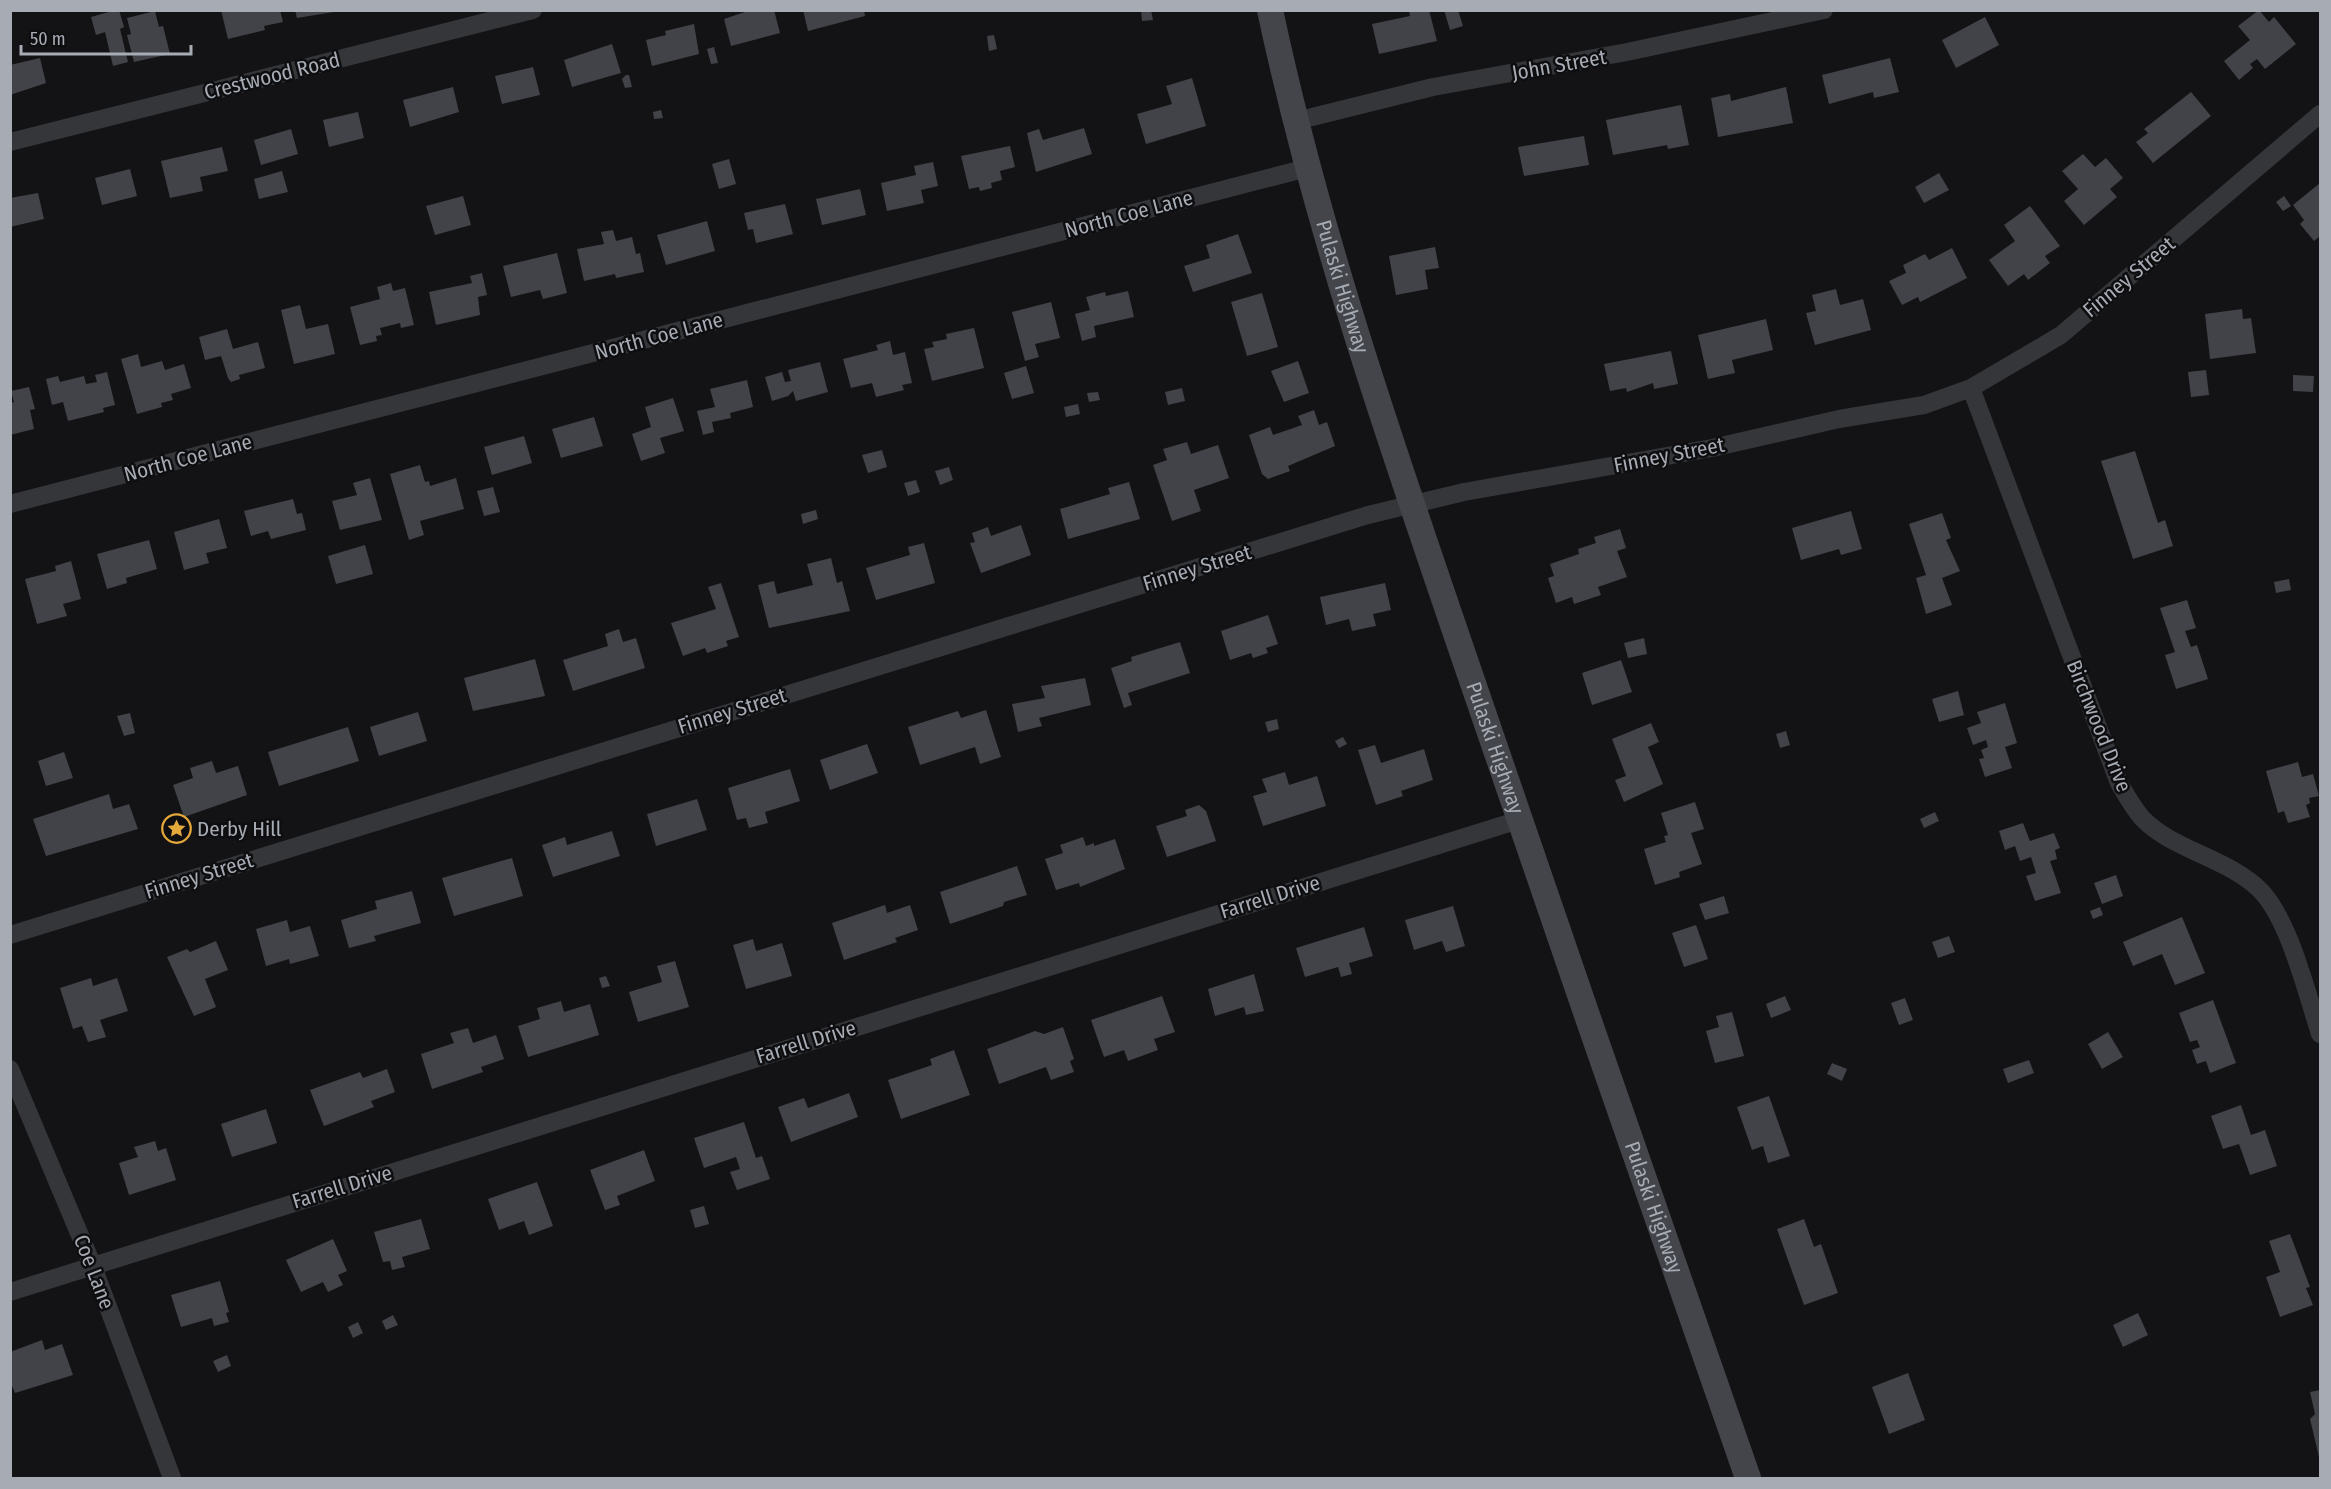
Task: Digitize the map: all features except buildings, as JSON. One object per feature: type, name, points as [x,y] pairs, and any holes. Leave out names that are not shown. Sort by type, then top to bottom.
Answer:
[{"type":"main road","name":"Pulaski Highway","points":[[1270,10],[1307,168],[1362,352],[1519,820],[1748,1479]]},
{"type":"street","name":"Crestwood Road","points":[[10,142],[533,10]]},
{"type":"street","name":"John Street","points":[[1296,121],[1433,87],[1627,52],[1824,10]]},
{"type":"street","name":"Finney Street","points":[[10,935],[1368,514],[1412,503],[1712,448],[1839,419],[1924,405],[1971,388],[2061,334],[2320,114]]},
{"type":"street","name":"North Coe Lane","points":[[10,504],[1307,168]]},
{"type":"street","name":"Birchwood Drive","points":[[1971,388],[2119,783],[2143,819],[2160,831],[2244,877],[2261,891],[2284,929],[2320,1034]]},
{"type":"street","name":"Farrell Drive","points":[[10,1292],[92,1264],[1519,820]]},
{"type":"street","name":"Coe Lane","points":[[10,1069],[92,1264],[172,1479]]},
{"type":"place","name":"Derby Hill","points":[[176,829]]}]
